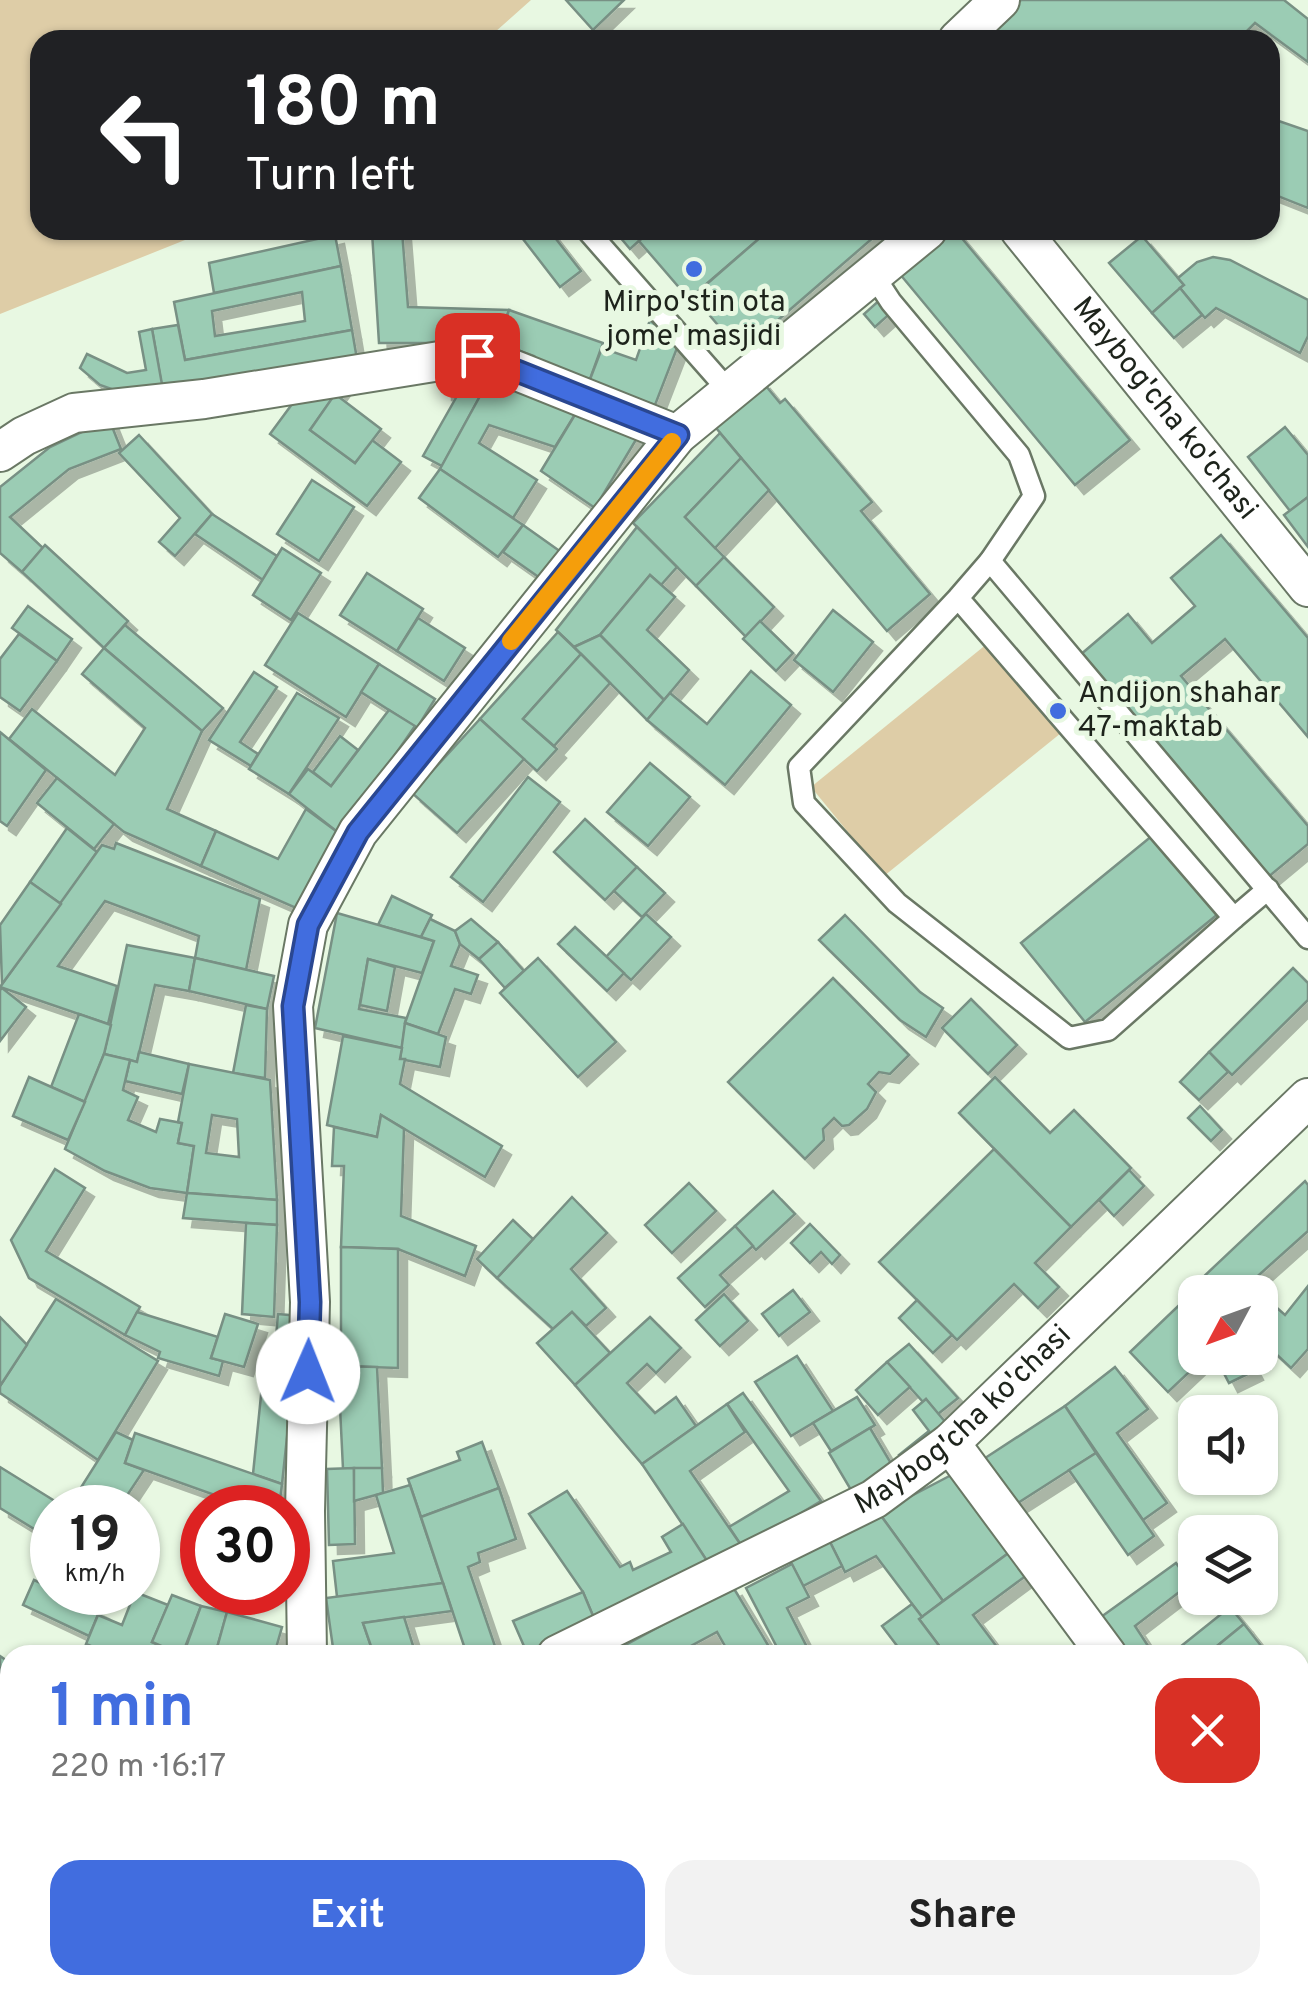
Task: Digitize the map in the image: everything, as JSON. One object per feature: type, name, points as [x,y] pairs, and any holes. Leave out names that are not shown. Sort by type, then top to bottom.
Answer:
[{"type":"street","points":[[968,30],[1000,0]]},
{"type":"street","points":[[307,1645],[305,1511],[310,1302],[293,1006],[308,925],[358,832],[678,435],[915,240]]},
{"type":"street","name":"Maybog'cha ko'chasi","points":[[1028,240],[1308,587]]},
{"type":"street","points":[[0,452],[74,413],[204,399],[477,355],[678,435]]},
{"type":"street","name":"Maybog'cha ko'chasi","points":[[577,1645],[874,1499],[950,1443],[1305,1107]]},
{"type":"street","points":[[950,1443],[1100,1645]]},
{"type":"lane","points":[[596,240],[728,390]]},
{"type":"lane","points":[[874,276],[891,302],[1019,455],[1034,496],[990,561],[799,768],[804,803],[897,903],[1069,1038],[1108,1030],[1268,889]]},
{"type":"lane","points":[[990,561],[1308,938]]},
{"type":"lane","points":[[958,598],[1234,918]]},
{"type":"shaded area","points":[[0,0],[531,0],[497,30],[30,30],[30,240],[185,240],[0,314]]},
{"type":"shaded area","points":[[988,643],[1061,733],[884,876],[811,787]]},
{"type":"building","points":[[566,0],[624,0],[593,30]]},
{"type":"building","points":[[1021,0],[1284,0],[1308,19],[1308,62],[1280,41],[1280,30],[1265,30],[1255,23],[1248,30],[990,30]]},
{"type":"building","points":[[1280,121],[1308,131],[1308,208],[1280,197]]},
{"type":"building","points":[[312,240],[336,240],[341,266],[214,293],[209,263]]},
{"type":"building","points":[[373,240],[403,240],[408,307],[509,310],[498,343],[379,343]]},
{"type":"building","points":[[524,240],[557,240],[581,271],[560,287]]},
{"type":"building","points":[[622,240],[640,240],[630,249]]},
{"type":"building","name":"Mirpo'stin ota jome' masjidi","points":[[640,240],[757,240],[689,299]]},
{"type":"building","points":[[757,240],[870,240],[741,352],[693,296]]},
{"type":"building","points":[[939,240],[963,240],[1130,440],[1075,485],[899,273]]},
{"type":"building","points":[[1137,240],[1145,240],[1184,285],[1152,313],[1109,263]]},
{"type":"building","points":[[1213,257],[1230,260],[1308,300],[1308,336],[1300,353],[1216,308],[1205,318],[1180,288],[1184,285],[1178,278],[1197,262]]},
{"type":"building","points":[[341,266],[352,330],[185,360],[174,302]],"holes":[[[302,292],[305,321],[215,336],[212,311]]]},
{"type":"building","points":[[1180,288],[1202,315],[1174,338],[1152,313]]},
{"type":"building","points":[[883,297],[894,310],[875,327],[864,314]]},
{"type":"building","points":[[509,310],[603,343],[589,382],[532,362],[534,356],[498,343]]},
{"type":"building","points":[[650,320],[677,348],[655,405],[589,382],[602,348],[636,360]]},
{"type":"building","points":[[178,325],[185,360],[352,330],[358,365],[164,399],[152,329]]},
{"type":"building","points":[[152,329],[163,390],[131,396],[100,385],[80,368],[87,354],[127,373],[146,370],[139,332]]},
{"type":"building","points":[[443,369],[491,376],[442,466],[423,456],[457,396],[443,391]]},
{"type":"building","points":[[491,376],[579,408],[555,447],[489,425],[479,443],[537,480],[513,518],[440,469]]},
{"type":"building","points":[[761,380],[780,403],[785,399],[872,502],[861,511],[930,594],[887,631],[711,422]]},
{"type":"building","points":[[340,388],[310,430],[355,463],[372,440],[401,462],[367,506],[270,434],[301,392]]},
{"type":"building","points":[[335,394],[381,429],[355,463],[310,430]]},
{"type":"building","points":[[579,408],[640,433],[595,508],[541,471]]},
{"type":"building","points":[[109,419],[121,449],[69,469],[10,517],[43,548],[22,572],[0,553],[0,487],[50,447]]},
{"type":"building","points":[[1285,427],[1308,455],[1308,497],[1290,511],[1248,457]]},
{"type":"building","points":[[720,433],[741,458],[685,517],[724,557],[696,586],[633,523]]},
{"type":"building","points":[[139,435],[212,514],[175,556],[159,542],[180,518],[119,453]]},
{"type":"building","points":[[741,458],[769,490],[715,548],[685,517]]},
{"type":"building","points":[[440,469],[523,525],[498,557],[419,498]]},
{"type":"building","points":[[312,480],[354,507],[319,561],[277,534]]},
{"type":"building","points":[[1308,497],[1308,547],[1284,515]]},
{"type":"building","points":[[212,514],[277,556],[263,580],[195,534]]},
{"type":"building","points":[[523,525],[561,552],[540,578],[503,552]]},
{"type":"building","points":[[637,527],[677,567],[661,585],[650,575],[600,635],[574,647],[556,630]]},
{"type":"building","points":[[1221,535],[1308,638],[1308,737],[1225,639],[1181,676],[1308,826],[1308,844],[1267,878],[1079,656],[1128,614],[1152,643],[1195,606],[1171,578]]},
{"type":"building","points":[[45,545],[128,621],[104,648],[22,572]]},
{"type":"building","points":[[282,548],[321,573],[291,620],[253,595]]},
{"type":"building","points":[[724,557],[774,607],[746,637],[696,586]]},
{"type":"building","points":[[367,573],[423,609],[397,651],[340,615]]},
{"type":"building","points":[[650,575],[675,597],[647,630],[689,670],[664,700],[600,635]]},
{"type":"building","points":[[28,606],[72,639],[57,661],[12,628]]},
{"type":"building","points":[[833,610],[873,642],[833,692],[794,660]]},
{"type":"building","points":[[298,613],[379,664],[346,717],[265,665]]},
{"type":"building","points":[[418,618],[465,648],[444,681],[397,651]]},
{"type":"building","points":[[760,621],[793,653],[776,671],[743,639]]},
{"type":"building","points":[[125,625],[223,708],[202,731],[104,648]]},
{"type":"building","points":[[558,632],[581,654],[523,719],[557,749],[537,771],[480,719]]},
{"type":"building","points":[[19,634],[57,661],[20,711],[0,697],[0,659]]},
{"type":"building","points":[[600,635],[664,700],[647,720],[574,647]]},
{"type":"building","points":[[104,648],[202,731],[167,809],[216,831],[201,866],[124,832],[9,739],[32,709],[115,775],[145,728],[82,674]]},
{"type":"building","points":[[581,654],[610,683],[554,746],[523,719]]},
{"type":"building","points":[[379,664],[435,699],[417,728],[361,692]]},
{"type":"building","points":[[751,671],[791,705],[725,785],[647,720],[670,693],[707,724]]},
{"type":"building","points":[[254,672],[277,687],[240,742],[258,754],[251,766],[209,740]]},
{"type":"building","points":[[297,693],[339,718],[289,794],[249,769]]},
{"type":"building","points":[[389,710],[415,726],[340,834],[289,794],[308,769],[331,786]]},
{"type":"building","points":[[480,719],[524,759],[457,833],[412,793]]},
{"type":"building","points":[[0,732],[46,770],[7,826],[0,821]]},
{"type":"building","points":[[340,736],[358,750],[331,786],[313,772]]},
{"type":"building","points":[[650,763],[690,797],[648,846],[607,812]]},
{"type":"building","points":[[528,777],[560,802],[483,902],[451,877]]},
{"type":"building","points":[[57,778],[114,824],[94,849],[37,803]]},
{"type":"building","points":[[306,809],[340,834],[296,908],[201,866],[216,831],[278,859]]},
{"type":"building","points":[[585,819],[637,867],[605,900],[554,852]]},
{"type":"building","points":[[67,828],[97,852],[61,904],[30,882]]},
{"type":"building","points":[[1153,835],[1218,914],[1085,1022],[1021,943]]},
{"type":"building","points":[[116,843],[260,899],[246,970],[195,958],[199,936],[105,901],[58,966],[117,986],[108,1024],[0,987],[102,845],[114,849]]},
{"type":"building","points":[[637,867],[665,893],[642,917],[614,891]]},
{"type":"building","points":[[30,882],[61,904],[2,984],[0,925]]},
{"type":"building","points":[[392,896],[432,915],[421,937],[378,925]]},
{"type":"building","points":[[337,913],[434,941],[422,973],[368,959],[359,1009],[406,1018],[402,1048],[315,1028]]},
{"type":"building","points":[[646,914],[671,937],[631,980],[606,957]]},
{"type":"building","points":[[845,915],[920,992],[943,1008],[926,1037],[900,1020],[819,940]]},
{"type":"building","points":[[430,919],[455,931],[460,944],[451,966],[478,975],[471,994],[455,989],[438,1034],[405,1023],[434,941],[421,937]]},
{"type":"building","points":[[471,919],[498,942],[479,959],[460,944],[455,931]]},
{"type":"building","points":[[575,927],[624,973],[607,991],[558,944]]},
{"type":"building","points":[[498,942],[524,971],[505,988],[479,959]]},
{"type":"building","points":[[127,945],[195,958],[189,991],[155,985],[137,1062],[104,1054]]},
{"type":"building","points":[[195,958],[274,976],[267,1009],[189,991]]},
{"type":"building","points":[[538,958],[616,1042],[578,1077],[500,993]]},
{"type":"building","points":[[368,959],[395,967],[387,1011],[360,1005]]},
{"type":"building","points":[[1293,968],[1308,983],[1308,1000],[1232,1075],[1209,1052]]},
{"type":"building","points":[[833,978],[909,1055],[890,1074],[879,1072],[868,1084],[876,1092],[867,1109],[849,1125],[842,1126],[834,1118],[823,1129],[824,1140],[805,1159],[728,1082]]},
{"type":"building","points":[[0,990],[26,1007],[0,1041]]},
{"type":"building","points":[[971,999],[1017,1045],[988,1074],[942,1028]]},
{"type":"building","points":[[246,1005],[267,1009],[265,1078],[233,1073]]},
{"type":"building","points":[[79,1014],[111,1025],[85,1102],[51,1087]]},
{"type":"building","points":[[405,1023],[446,1037],[440,1067],[400,1059]]},
{"type":"building","points":[[343,1036],[402,1048],[400,1059],[405,1059],[400,1084],[502,1146],[485,1177],[381,1115],[377,1137],[327,1125]]},
{"type":"building","points":[[139,1052],[189,1064],[182,1094],[125,1081],[130,1060],[137,1062]]},
{"type":"building","points":[[1209,1052],[1228,1072],[1199,1100],[1180,1082]]},
{"type":"building","points":[[104,1054],[130,1060],[123,1090],[138,1097],[128,1120],[156,1132],[160,1119],[182,1123],[178,1143],[194,1146],[187,1193],[150,1188],[105,1171],[65,1149]]},
{"type":"building","points":[[189,1064],[270,1080],[277,1200],[187,1193],[194,1146],[178,1143],[182,1123],[178,1122]],"holes":[[[212,1115],[237,1119],[239,1157],[206,1153]]]},
{"type":"building","points":[[29,1077],[85,1102],[68,1140],[13,1116]]},
{"type":"building","points":[[995,1077],[1050,1133],[1074,1110],[1131,1168],[1071,1227],[959,1113]]},
{"type":"building","points":[[1200,1106],[1222,1130],[1211,1141],[1188,1118]]},
{"type":"building","points":[[381,1115],[404,1129],[401,1216],[476,1246],[465,1276],[398,1249],[341,1247],[344,1166],[332,1166],[334,1127],[377,1137]]},
{"type":"building","points":[[994,1149],[1071,1227],[1035,1263],[1059,1287],[1038,1308],[1014,1284],[957,1340],[879,1262]]},
{"type":"building","points":[[55,1169],[85,1188],[46,1251],[140,1307],[125,1335],[29,1278],[11,1240]]},
{"type":"building","points":[[1129,1170],[1144,1186],[1114,1216],[1099,1200]]},
{"type":"building","points":[[1305,1181],[1308,1231],[1259,1275],[1205,1275]]},
{"type":"building","points":[[689,1183],[716,1211],[672,1253],[645,1225]]},
{"type":"building","points":[[773,1191],[795,1214],[756,1250],[735,1226]]},
{"type":"building","points":[[187,1193],[277,1200],[277,1225],[183,1218]]},
{"type":"building","points":[[572,1197],[607,1233],[571,1269],[606,1308],[586,1326],[572,1312],[553,1329],[497,1278]]},
{"type":"building","points":[[513,1220],[533,1239],[497,1278],[477,1259]]},
{"type":"building","points":[[246,1223],[277,1225],[274,1317],[242,1314]]},
{"type":"building","points":[[810,1224],[840,1255],[832,1264],[821,1252],[810,1263],[791,1243]]},
{"type":"building","points":[[735,1226],[753,1246],[720,1275],[729,1285],[705,1307],[678,1278]]},
{"type":"building","points":[[341,1247],[398,1249],[398,1368],[341,1366]]},
{"type":"building","points":[[1308,1286],[1308,1349],[1291,1368],[1278,1356],[1278,1309],[1285,1315]]},
{"type":"building","points":[[793,1290],[810,1312],[779,1336],[762,1314]]},
{"type":"building","points":[[724,1294],[748,1321],[720,1346],[696,1320]]},
{"type":"building","points":[[56,1299],[158,1361],[98,1460],[0,1393],[0,1386]]},
{"type":"building","points":[[917,1300],[952,1335],[933,1353],[899,1318]]},
{"type":"building","points":[[1178,1306],[1178,1375],[1186,1375],[1168,1392],[1130,1352]]},
{"type":"building","points":[[137,1312],[218,1337],[211,1358],[223,1361],[219,1376],[158,1358],[160,1352],[125,1335]]},
{"type":"building","points":[[572,1312],[610,1353],[575,1385],[537,1343]]},
{"type":"building","points":[[225,1314],[258,1324],[244,1367],[211,1358]]},
{"type":"building","points":[[278,1314],[300,1316],[296,1351],[275,1349]]},
{"type":"building","points":[[0,1317],[27,1345],[0,1386]]},
{"type":"building","points":[[650,1317],[681,1348],[656,1373],[647,1364],[627,1383],[655,1413],[676,1397],[696,1426],[642,1464],[575,1385]]},
{"type":"building","points":[[909,1344],[958,1398],[938,1414],[887,1362]]},
{"type":"building","points":[[797,1356],[833,1411],[791,1436],[755,1382]]},
{"type":"building","points":[[887,1362],[910,1387],[878,1415],[856,1390]]},
{"type":"building","points":[[338,1366],[377,1367],[382,1468],[343,1469]]},
{"type":"building","points":[[1115,1367],[1148,1409],[1117,1433],[1167,1503],[1143,1520],[1065,1406]]},
{"type":"building","points":[[1225,1375],[1246,1375],[1229,1383]]},
{"type":"building","points":[[263,1376],[293,1381],[282,1484],[253,1474]]},
{"type":"building","points":[[743,1393],[821,1501],[743,1548],[729,1527],[789,1491],[727,1404]]},
{"type":"building","points":[[857,1397],[875,1425],[831,1451],[813,1423]]},
{"type":"building","points":[[926,1399],[952,1430],[907,1466],[899,1455],[929,1431],[913,1410]]},
{"type":"building","points":[[727,1404],[745,1432],[690,1471],[743,1548],[711,1567],[642,1464]]},
{"type":"building","points":[[1065,1406],[1096,1453],[1010,1508],[979,1462]]},
{"type":"building","points":[[870,1428],[895,1470],[854,1495],[829,1453]]},
{"type":"building","points":[[116,1432],[133,1440],[125,1463],[144,1470],[134,1485],[83,1485]]},
{"type":"building","points":[[135,1433],[282,1485],[187,1485],[125,1463]]},
{"type":"building","points":[[482,1442],[499,1488],[421,1517],[408,1479],[460,1460],[457,1452]]},
{"type":"building","points":[[1096,1453],[1154,1536],[1128,1555],[1069,1470]]},
{"type":"building","points":[[0,1467],[30,1486],[30,1526],[0,1508]]},
{"type":"building","points":[[354,1468],[355,1544],[329,1545],[327,1469]]},
{"type":"building","points":[[354,1468],[382,1468],[383,1493],[354,1501]]},
{"type":"building","points":[[957,1472],[1014,1549],[943,1601],[879,1513]]},
{"type":"building","points":[[410,1485],[443,1583],[337,1597],[333,1561],[394,1553],[376,1495]]},
{"type":"building","points":[[499,1488],[516,1539],[478,1553],[480,1562],[468,1567],[495,1645],[464,1645],[421,1517]]},
{"type":"building","points":[[567,1491],[620,1567],[630,1562],[633,1570],[671,1552],[662,1537],[683,1524],[711,1567],[596,1623],[583,1592],[529,1514]]},
{"type":"building","points":[[879,1513],[943,1601],[922,1617],[876,1556],[845,1572],[829,1540]]},
{"type":"building","points":[[829,1540],[842,1566],[803,1586],[790,1561]]},
{"type":"building","points":[[1014,1549],[1031,1572],[973,1615],[996,1645],[938,1645],[919,1619]]},
{"type":"building","points":[[1176,1563],[1178,1593],[1135,1626],[1147,1645],[1110,1645],[1094,1622]]},
{"type":"building","points":[[792,1564],[809,1597],[787,1608],[806,1645],[776,1645],[746,1588]]},
{"type":"building","points":[[443,1583],[452,1611],[363,1623],[371,1645],[333,1645],[326,1598]]},
{"type":"building","points":[[733,1587],[768,1645],[724,1645],[717,1632],[693,1645],[626,1645]]},
{"type":"building","points":[[30,1589],[30,1608],[23,1605]]},
{"type":"building","points":[[583,1592],[596,1623],[545,1645],[524,1645],[513,1621]]},
{"type":"building","points":[[172,1595],[180,1598],[180,1615],[198,1615],[186,1645],[152,1642]]},
{"type":"building","points":[[160,1602],[168,1605],[152,1642],[159,1645],[86,1644],[98,1615],[122,1625],[126,1615],[160,1615]]},
{"type":"building","points":[[912,1604],[938,1645],[896,1645],[882,1626]]},
{"type":"building","points":[[44,1615],[98,1615],[89,1636]]},
{"type":"building","points":[[198,1615],[226,1615],[218,1645],[187,1645]]},
{"type":"building","points":[[226,1615],[238,1615],[282,1627],[277,1645],[218,1645]]},
{"type":"building","points":[[1220,1615],[1237,1615],[1244,1624],[1218,1645],[1182,1645]]},
{"type":"building","points":[[404,1617],[413,1645],[371,1645],[363,1623]]},
{"type":"building","points":[[1244,1624],[1260,1645],[1218,1645]]},
{"type":"slow traffic","points":[[511,641],[672,442]]},
{"type":"place","name":"Mirpo'stin ota jome' masjidi","points":[[694,269]]},
{"type":"place","name":"Andijon shahar 47-maktab","points":[[1058,711]]},
{"type":"route","points":[[308,1372],[310,1302],[293,1006],[308,925],[358,832],[678,435],[477,355]]}]
